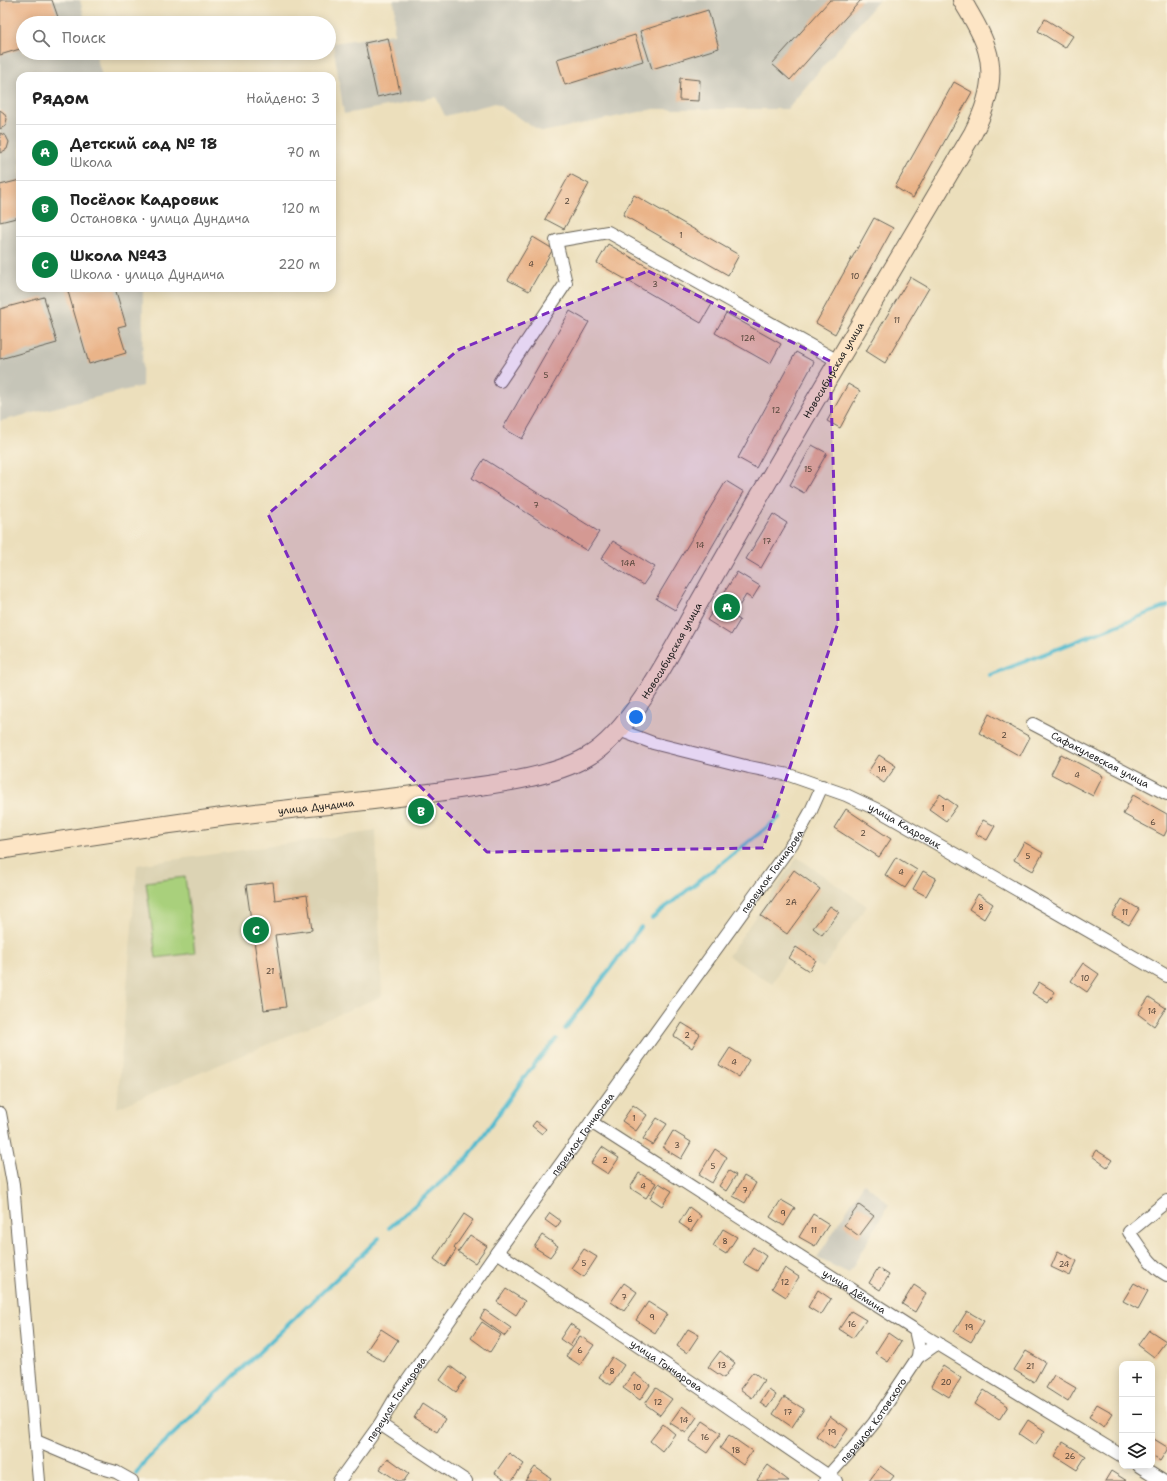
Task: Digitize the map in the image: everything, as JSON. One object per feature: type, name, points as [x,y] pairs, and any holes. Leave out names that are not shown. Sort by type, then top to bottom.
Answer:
[{"type":"main road","name":"Новосибирская улица","points":[[619,730],[638,706],[661,670],[838,360],[973,133],[983,113],[991,68],[987,49],[962,0]]},
{"type":"main road","name":"улица Дундича","points":[[0,850],[218,817],[408,797],[534,776],[562,768],[591,756],[619,730]]},
{"type":"street","points":[[500,381],[566,284],[556,242],[608,232],[838,360]]},
{"type":"street","name":"Сафакулевская улица","points":[[1033,724],[1167,794]]},
{"type":"street","name":"улица Кадровик","points":[[619,730],[652,743],[749,767],[789,775],[846,795],[880,811],[1167,976]]},
{"type":"street","name":"переулок Гончарова","points":[[338,1481],[380,1424],[394,1400],[497,1252],[794,841],[810,813],[822,786]]},
{"type":"street","points":[[0,1113],[13,1184],[39,1481]]},
{"type":"street","name":"улица Дёмина","points":[[591,1122],[915,1330],[1119,1454]]},
{"type":"street","points":[[1167,1201],[1129,1232],[1149,1260],[1167,1275]]},
{"type":"street","name":"улица Гончарова","points":[[497,1252],[668,1366],[830,1479]]},
{"type":"street","points":[[915,1330],[919,1348],[918,1357]]},
{"type":"street","points":[[918,1357],[938,1343]]},
{"type":"street","name":"переулок Котовского","points":[[830,1479],[874,1423],[918,1357]]},
{"type":"street","points":[[380,1424],[466,1481]]},
{"type":"street","points":[[36,1441],[95,1466],[116,1472],[132,1481]]},
{"type":"street","points":[[1144,1469],[1163,1481]]},
{"type":"highlighted area","points":[[648,271],[830,361],[838,623],[763,848],[487,852],[375,742],[268,514],[458,350]]},
{"type":"shaded area","points":[[0,0],[80,0],[84,16],[16,16],[16,60],[97,60],[101,72],[16,72],[16,292],[143,292],[142,386],[0,421]]},
{"type":"shaded area","points":[[393,0],[879,0],[787,109],[654,109],[542,132],[495,103],[445,116],[436,97],[344,114],[336,60],[336,43],[394,34],[395,7]]},
{"type":"shaded area","points":[[376,831],[382,996],[117,1108],[137,865]]},
{"type":"shaded area","points":[[797,857],[867,906],[823,968],[790,951],[772,984],[728,956]]},
{"type":"shaded area","points":[[864,1183],[889,1204],[849,1273],[817,1258]]},
{"type":"green space","points":[[185,877],[195,953],[156,958],[146,882]]},
{"type":"building","points":[[0,0],[52,0],[58,16],[16,16],[16,50],[0,55]]},
{"type":"building","points":[[830,0],[861,0],[790,80],[772,64]]},
{"type":"building","points":[[708,10],[719,48],[652,69],[640,31]]},
{"type":"building","points":[[1045,19],[1073,36],[1065,48],[1038,31]]},
{"type":"building","points":[[635,35],[643,61],[565,85],[557,59]]},
{"type":"building","points":[[388,38],[400,92],[377,97],[365,43]]},
{"type":"building","points":[[680,78],[700,80],[699,101],[679,100]]},
{"type":"building","points":[[954,82],[972,92],[913,198],[895,187]]},
{"type":"building","points":[[0,110],[4,113],[7,119],[5,126],[0,129]]},
{"type":"building","points":[[0,133],[6,136],[9,142],[7,149],[0,153]]},
{"type":"building","points":[[570,174],[589,184],[564,229],[545,219]]},
{"type":"building","points":[[16,181],[16,218],[0,222],[0,185]]},
{"type":"building","points":[[634,195],[739,255],[728,275],[623,215]]},
{"type":"building","points":[[874,218],[893,228],[835,334],[816,323]]},
{"type":"building","points":[[533,237],[553,249],[529,291],[508,280]]},
{"type":"building","points":[[608,244],[712,304],[701,323],[597,263]]},
{"type":"building","points":[[910,277],[929,288],[885,363],[866,351]]},
{"type":"building","points":[[68,292],[116,292],[126,325],[118,327],[126,353],[89,364]]},
{"type":"building","points":[[44,297],[57,343],[0,359],[0,309]]},
{"type":"building","points":[[570,311],[589,322],[522,439],[503,428]]},
{"type":"building","points":[[726,313],[781,344],[770,364],[715,333]]},
{"type":"building","points":[[796,352],[814,362],[756,468],[738,458]]},
{"type":"building","points":[[848,384],[860,391],[840,428],[827,421]]},
{"type":"building","points":[[812,445],[827,453],[804,493],[790,485]]},
{"type":"building","points":[[484,459],[599,532],[587,551],[472,478]]},
{"type":"building","points":[[726,481],[744,492],[675,610],[656,599]]},
{"type":"building","points":[[773,514],[787,523],[761,568],[746,559]]},
{"type":"building","points":[[613,541],[655,567],[643,585],[601,559]]},
{"type":"building","points":[[737,572],[760,586],[752,599],[746,595],[733,616],[740,620],[731,635],[707,620]]},
{"type":"building","points":[[989,714],[1030,737],[1020,756],[979,733]]},
{"type":"building","points":[[1061,754],[1103,776],[1093,796],[1051,774]]},
{"type":"building","points":[[879,755],[896,766],[884,783],[868,772]]},
{"type":"building","points":[[940,794],[957,806],[946,821],[929,809]]},
{"type":"building","points":[[1133,795],[1167,814],[1167,830],[1164,836],[1123,814]]},
{"type":"building","points":[[846,809],[891,839],[879,857],[834,828]]},
{"type":"building","points":[[983,820],[995,826],[987,840],[976,834]]},
{"type":"building","points":[[1024,842],[1043,853],[1033,871],[1014,860]]},
{"type":"building","points":[[896,857],[917,870],[905,888],[885,875]]},
{"type":"building","points":[[794,870],[820,889],[787,934],[761,916]]},
{"type":"building","points":[[923,871],[936,878],[926,896],[913,889]]},
{"type":"building","points":[[273,882],[275,900],[307,895],[312,930],[275,935],[286,1007],[264,1010],[246,885]]},
{"type":"building","points":[[978,894],[993,904],[984,919],[969,909]]},
{"type":"building","points":[[1122,899],[1139,909],[1129,925],[1112,916]]},
{"type":"building","points":[[830,906],[839,912],[822,935],[813,928]]},
{"type":"building","points":[[796,947],[816,960],[809,971],[789,958]]},
{"type":"building","points":[[1083,963],[1099,974],[1087,992],[1071,981]]},
{"type":"building","points":[[1039,982],[1055,992],[1048,1003],[1032,993]]},
{"type":"building","points":[[1149,997],[1166,1008],[1154,1026],[1138,1014]]},
{"type":"building","points":[[682,1023],[700,1034],[692,1048],[674,1036]]},
{"type":"building","points":[[730,1048],[749,1060],[739,1077],[719,1065]]},
{"type":"building","points":[[633,1105],[647,1115],[636,1131],[622,1121]]},
{"type":"building","points":[[657,1118],[667,1124],[653,1145],[643,1139]]},
{"type":"building","points":[[536,1121],[546,1129],[542,1134],[532,1126]]},
{"type":"building","points":[[673,1131],[691,1142],[681,1159],[663,1148]]},
{"type":"building","points":[[602,1147],[619,1158],[608,1174],[591,1163]]},
{"type":"building","points":[[715,1149],[727,1157],[712,1183],[699,1175]]},
{"type":"building","points":[[1096,1150],[1112,1160],[1107,1167],[1092,1156]]},
{"type":"building","points":[[729,1171],[736,1175],[726,1191],[719,1186]]},
{"type":"building","points":[[639,1173],[656,1183],[646,1198],[630,1188]]},
{"type":"building","points":[[744,1176],[756,1183],[745,1203],[733,1196]]},
{"type":"building","points":[[659,1183],[672,1191],[662,1206],[650,1198]]},
{"type":"building","points":[[781,1200],[795,1208],[784,1226],[770,1217]]},
{"type":"building","points":[[859,1205],[874,1216],[859,1236],[844,1225]]},
{"type":"building","points":[[689,1207],[701,1216],[691,1231],[679,1223]]},
{"type":"building","points":[[550,1213],[561,1221],[556,1228],[545,1220]]},
{"type":"building","points":[[464,1214],[473,1220],[454,1248],[456,1250],[445,1267],[434,1259]]},
{"type":"building","points":[[813,1214],[829,1224],[815,1246],[799,1237]]},
{"type":"building","points":[[723,1229],[737,1237],[726,1254],[713,1246]]},
{"type":"building","points":[[470,1235],[487,1246],[475,1263],[458,1252]]},
{"type":"building","points":[[542,1235],[558,1246],[550,1257],[534,1247]]},
{"type":"building","points":[[753,1247],[766,1256],[757,1271],[743,1263]]},
{"type":"building","points":[[584,1249],[597,1257],[584,1277],[571,1268]]},
{"type":"building","points":[[1058,1251],[1077,1261],[1070,1276],[1051,1267]]},
{"type":"building","points":[[785,1268],[799,1277],[786,1297],[772,1288]]},
{"type":"building","points":[[878,1268],[889,1275],[880,1290],[869,1283]]},
{"type":"building","points":[[624,1283],[637,1292],[624,1311],[611,1302]]},
{"type":"building","points":[[1134,1283],[1148,1291],[1138,1309],[1123,1301]]},
{"type":"building","points":[[914,1285],[926,1293],[915,1312],[902,1304]]},
{"type":"building","points":[[506,1289],[525,1301],[516,1315],[497,1302]]},
{"type":"building","points":[[818,1290],[831,1299],[821,1315],[808,1307]]},
{"type":"building","points":[[648,1302],[667,1314],[655,1333],[636,1320]]},
{"type":"building","points":[[485,1310],[511,1328],[505,1336],[480,1318]]},
{"type":"building","points":[[851,1311],[866,1320],[853,1338],[839,1329]]},
{"type":"building","points":[[967,1311],[984,1321],[971,1342],[954,1332]]},
{"type":"building","points":[[482,1322],[501,1335],[490,1352],[471,1338]]},
{"type":"building","points":[[570,1324],[580,1330],[570,1346],[560,1339]]},
{"type":"building","points":[[381,1329],[398,1340],[384,1362],[366,1351]]},
{"type":"building","points":[[688,1329],[699,1335],[687,1353],[677,1346]]},
{"type":"building","points":[[1149,1330],[1166,1341],[1154,1357],[1138,1345]]},
{"type":"building","points":[[888,1333],[901,1342],[888,1362],[875,1353]]},
{"type":"building","points":[[580,1336],[594,1345],[580,1365],[566,1356]]},
{"type":"building","points":[[720,1351],[735,1363],[724,1378],[708,1367]]},
{"type":"building","points":[[1026,1351],[1045,1362],[1034,1382],[1014,1370]]},
{"type":"building","points":[[612,1357],[624,1365],[611,1385],[599,1377]]},
{"type":"building","points":[[450,1366],[466,1378],[456,1392],[440,1380]]},
{"type":"building","points":[[943,1366],[961,1378],[949,1397],[931,1386]]},
{"type":"building","points":[[753,1372],[764,1380],[752,1398],[740,1389]]},
{"type":"building","points":[[634,1373],[650,1385],[640,1400],[623,1388]]},
{"type":"building","points":[[1054,1375],[1076,1388],[1068,1402],[1046,1388]]},
{"type":"building","points":[[656,1388],[672,1399],[660,1415],[645,1404]]},
{"type":"building","points":[[769,1390],[776,1395],[767,1408],[760,1403]]},
{"type":"building","points":[[984,1390],[1008,1406],[999,1420],[975,1404]]},
{"type":"building","points":[[784,1397],[804,1409],[792,1427],[773,1414]]},
{"type":"building","points":[[422,1404],[445,1419],[437,1432],[414,1418]]},
{"type":"building","points":[[1097,1404],[1113,1413],[1104,1427],[1089,1417]]},
{"type":"building","points":[[682,1406],[697,1417],[686,1433],[670,1423]]},
{"type":"building","points":[[830,1416],[848,1429],[834,1449],[816,1436]]},
{"type":"building","points":[[1028,1420],[1045,1431],[1035,1445],[1019,1434]]},
{"type":"building","points":[[703,1421],[721,1433],[707,1453],[689,1441]]},
{"type":"building","points":[[663,1424],[675,1434],[662,1451],[650,1441]]},
{"type":"building","points":[[729,1435],[752,1451],[743,1465],[720,1448]]},
{"type":"building","points":[[1155,1440],[1167,1447],[1167,1450],[1160,1461],[1155,1458]]},
{"type":"building","points":[[1063,1442],[1086,1456],[1077,1470],[1055,1456]]},
{"type":"building","points":[[509,1453],[524,1464],[512,1481],[506,1481],[495,1473]]},
{"type":"building","points":[[388,1458],[409,1473],[404,1481],[398,1481],[380,1469]]},
{"type":"building","points":[[768,1465],[789,1481],[757,1480]]},
{"type":"building","points":[[880,1466],[894,1476],[890,1481],[869,1481]]},
{"type":"building","points":[[535,1467],[551,1478],[549,1481],[525,1481]]},
{"type":"building","points":[[1111,1471],[1127,1481],[1105,1481]]},
{"type":"waterway","points":[[990,675],[1167,606]]},
{"type":"waterway","points":[[652,918],[780,817]]},
{"type":"waterway","points":[[565,1029],[641,927]]},
{"type":"waterway","points":[[389,1228],[466,1160],[529,1071],[556,1039]]},
{"type":"waterway","points":[[136,1474],[146,1460],[379,1238]]},
{"type":"place","name":"Детский сад № 18","points":[[727,607]]},
{"type":"place","name":"Посёлок Кадровик","points":[[421,811]]},
{"type":"place","name":"Школа №43","points":[[256,930]]}]
